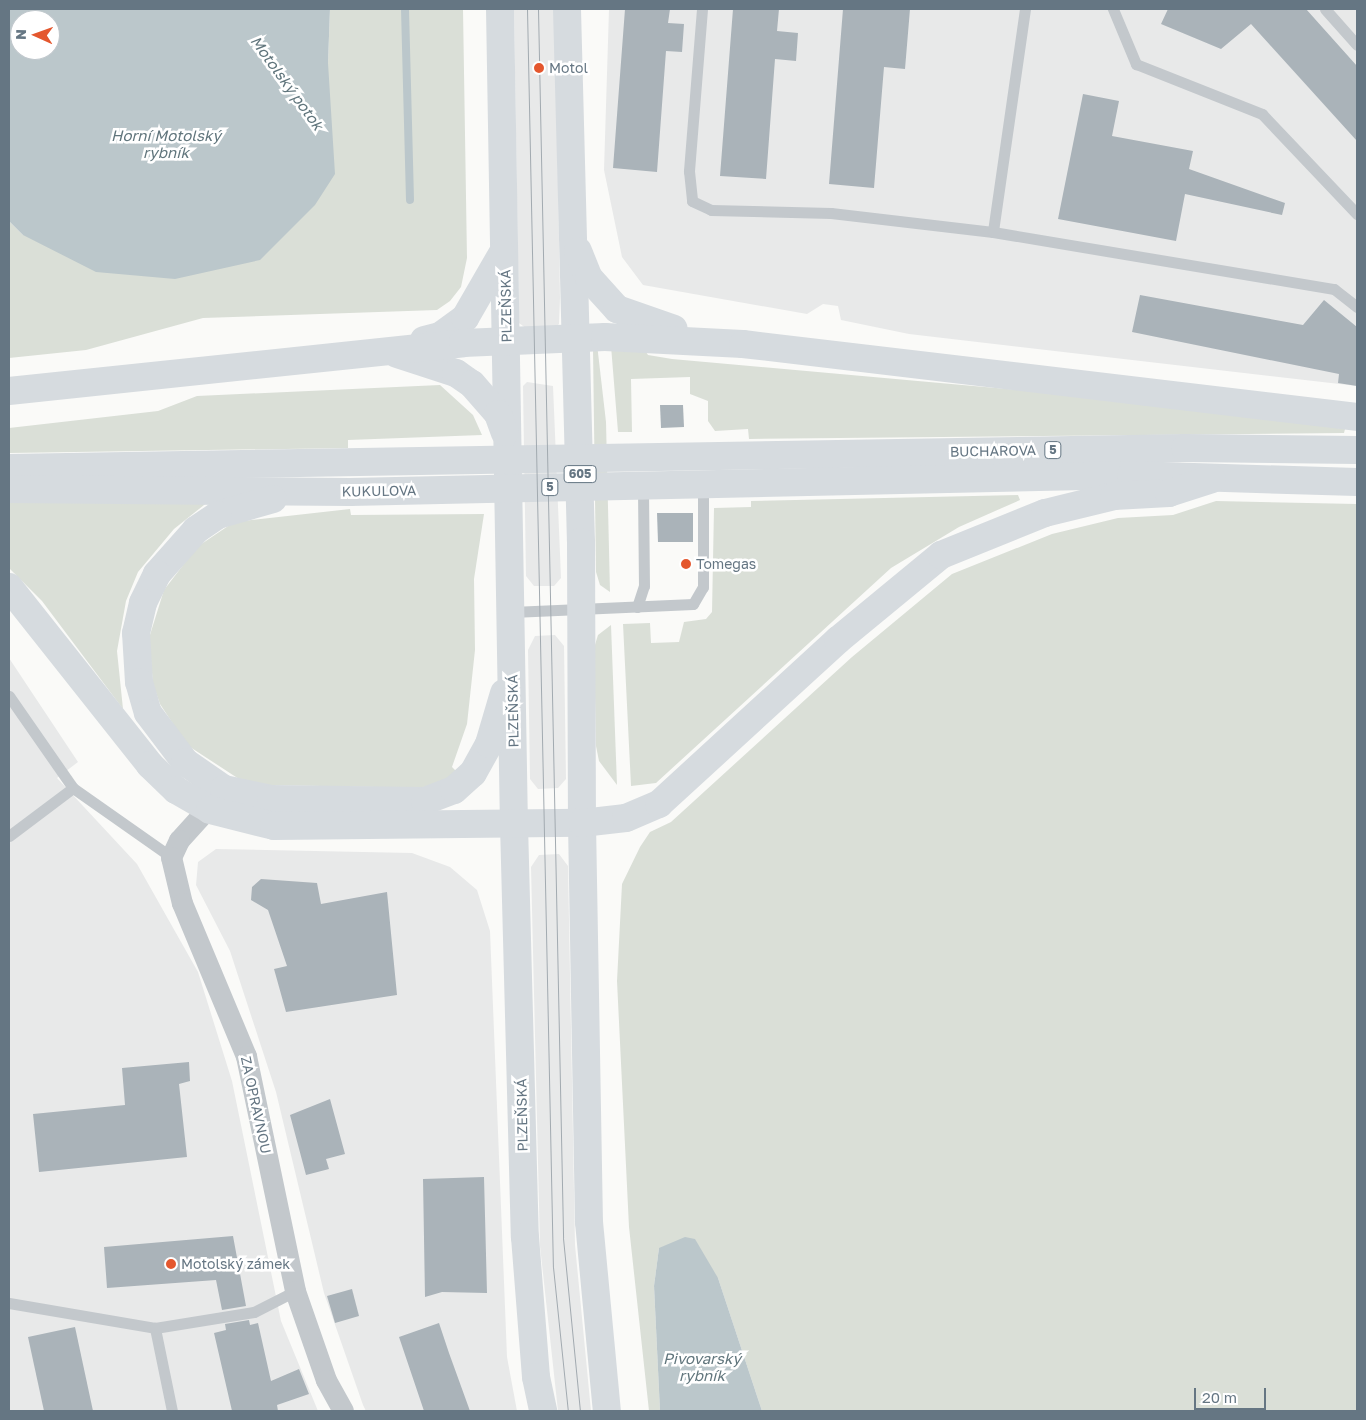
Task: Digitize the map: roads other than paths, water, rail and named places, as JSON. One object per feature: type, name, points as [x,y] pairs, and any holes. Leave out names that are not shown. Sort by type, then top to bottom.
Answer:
[{"type":"main road","name":"PLZEŇSKÁ","points":[[500,9],[512,612],[514,824],[525,1237],[536,1377],[543,1411]]},
{"type":"main road","name":"605","points":[[566,9],[581,542],[578,610],[589,1222],[607,1411]]},
{"type":"main road","points":[[572,236],[588,278],[617,309],[657,325],[743,344]]},
{"type":"main road","points":[[386,350],[440,336],[454,327],[474,308],[505,248]]},
{"type":"main road","points":[[9,391],[386,350],[575,338],[743,344],[1357,417]]},
{"type":"main road","points":[[386,350],[456,373],[472,384],[498,414],[509,452]]},
{"type":"main road","name":"BUCHAROVA","points":[[749,454],[1357,450]]},
{"type":"main road","name":"KUKULOVA","points":[[9,468],[749,454]]},
{"type":"main road","name":"BUCHAROVA","points":[[750,482],[1131,475],[1357,482]]},
{"type":"main road","points":[[9,587],[150,765],[176,790],[217,800],[274,826],[582,823],[626,818],[659,804],[838,640],[941,555],[1045,513],[1114,496],[1168,493],[1212,479]]},
{"type":"main road","name":"KUKULOVA","points":[[9,489],[350,492],[750,482]]},
{"type":"main road","points":[[217,800],[148,713],[136,655],[142,603],[176,549],[218,515],[306,492]]},
{"type":"main road","points":[[217,800],[270,799],[416,802],[445,795],[464,784],[484,755],[512,660]]},
{"type":"street","points":[[171,857],[179,840],[217,800]]},
{"type":"street","name":"ZA OPRAVNOU","points":[[171,857],[182,903],[246,1056],[295,1291],[326,1380],[343,1411]]},
{"type":"lane","points":[[702,9],[689,171],[692,201],[711,210],[831,213],[993,232],[1334,289],[1357,308]]},
{"type":"lane","points":[[993,232],[1025,9]]},
{"type":"lane","points":[[1113,9],[1136,64],[1262,114],[1357,214]]},
{"type":"lane","points":[[1325,9],[1357,45]]},
{"type":"lane","points":[[512,612],[578,610],[637,607],[693,604],[700,600],[703,470],[643,468],[644,586],[637,607]]},
{"type":"lane","points":[[9,696],[73,788],[171,857]]},
{"type":"lane","points":[[9,836],[73,788]]},
{"type":"lane","points":[[9,1303],[155,1328],[254,1312],[295,1291]]},
{"type":"lane","points":[[155,1328],[172,1411]]},
{"type":"water","name":"Horní Motolský rybník","points":[[9,9],[330,9],[328,63],[335,174],[315,205],[260,260],[175,279],[96,272],[23,235],[9,221]]},
{"type":"water","name":"Pivovarský rybník","points":[[685,1237],[695,1239],[718,1278],[762,1411],[660,1411],[654,1286],[659,1248]]},
{"type":"waterway","points":[[405,9],[410,200]]},
{"type":"tram line","points":[[527,9],[553,1267],[568,1411]]},
{"type":"tram line","points":[[538,9],[563,1238],[580,1411]]},
{"type":"place","name":"Motol","points":[[539,68]]},
{"type":"place","name":"Tomegas","points":[[686,564]]},
{"type":"place","name":"Motolský zámek","points":[[171,1264]]},
{"type":"water label","name":"Motolský potok","points":[[287,83]]}]
